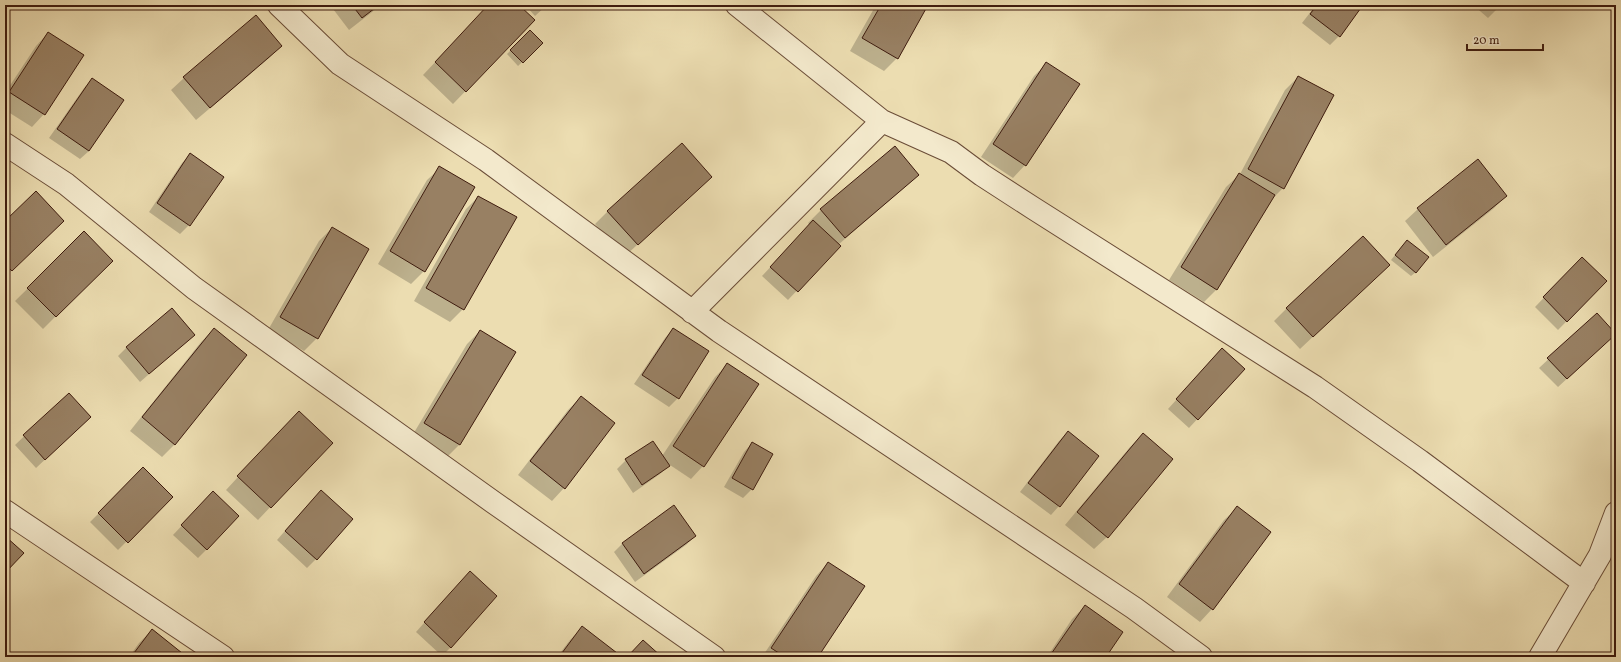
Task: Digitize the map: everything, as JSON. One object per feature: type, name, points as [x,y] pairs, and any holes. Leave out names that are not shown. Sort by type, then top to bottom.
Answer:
[{"type":"street","points":[[279,5],[340,64],[486,160],[692,312],[745,349],[1134,608],[1201,657]]},
{"type":"street","points":[[737,5],[882,121],[950,152],[1033,208],[1315,387],[1420,461],[1584,583]]},
{"type":"street","points":[[692,312],[882,121]]},
{"type":"street","points":[[5,144],[66,184],[194,288],[492,502],[714,657]]},
{"type":"street","points":[[5,511],[223,657]]},
{"type":"street","points":[[1540,657],[1600,555],[1616,513]]},
{"type":"building","points":[[352,5],[379,5],[362,18]]},
{"type":"building","points":[[488,5],[519,5],[535,20],[466,92],[435,62]]},
{"type":"building","points":[[881,5],[928,5],[898,59],[862,38]]},
{"type":"building","points":[[1317,5],[1363,5],[1340,37],[1310,14]]},
{"type":"building","points":[[256,15],[282,46],[210,108],[183,77]]},
{"type":"building","points":[[530,30],[543,43],[523,63],[510,50]]},
{"type":"building","points":[[48,32],[84,55],[45,115],[9,92]]},
{"type":"building","points":[[1046,62],[1080,84],[1026,166],[993,144]]},
{"type":"building","points":[[1298,76],[1334,95],[1284,189],[1248,169]]},
{"type":"building","points":[[92,78],[124,100],[89,151],[57,129]]},
{"type":"building","points":[[682,143],[712,177],[638,245],[607,211]]},
{"type":"building","points":[[895,146],[919,175],[845,238],[820,209]]},
{"type":"building","points":[[190,153],[224,177],[190,226],[157,203]]},
{"type":"building","points":[[1478,159],[1507,196],[1446,245],[1417,208]]},
{"type":"building","points":[[439,166],[475,187],[425,272],[390,251]]},
{"type":"building","points":[[1239,173],[1275,195],[1217,290],[1181,267]]},
{"type":"building","points":[[36,191],[64,221],[12,271],[5,264],[5,221]]},
{"type":"building","points":[[478,196],[517,217],[464,310],[426,288]]},
{"type":"building","points":[[813,220],[841,246],[798,292],[770,267]]},
{"type":"building","points":[[332,227],[369,249],[318,339],[280,317]]},
{"type":"building","points":[[84,231],[113,261],[56,317],[27,288]]},
{"type":"building","points":[[1363,236],[1390,265],[1313,337],[1286,308]]},
{"type":"building","points":[[1407,240],[1429,257],[1416,273],[1395,255]]},
{"type":"building","points":[[1582,257],[1607,281],[1567,322],[1543,297]]},
{"type":"building","points":[[172,308],[195,335],[149,374],[126,347]]},
{"type":"building","points":[[1597,313],[1616,334],[1567,379],[1547,358]]},
{"type":"building","points":[[214,328],[247,355],[175,445],[142,417]]},
{"type":"building","points":[[673,328],[709,351],[679,399],[642,375]]},
{"type":"building","points":[[480,330],[516,352],[460,445],[424,423]]},
{"type":"building","points":[[1222,348],[1245,369],[1198,420],[1176,399]]},
{"type":"building","points":[[727,363],[759,384],[704,467],[673,446]]},
{"type":"building","points":[[69,393],[91,417],[45,460],[23,435]]},
{"type":"building","points":[[581,396],[615,423],[565,489],[530,461]]},
{"type":"building","points":[[299,411],[333,443],[271,508],[237,476]]},
{"type":"building","points":[[1068,431],[1099,456],[1060,507],[1028,483]]},
{"type":"building","points":[[1143,433],[1173,459],[1108,538],[1077,512]]},
{"type":"building","points":[[653,441],[670,466],[642,485],[625,459]]},
{"type":"building","points":[[752,442],[773,454],[753,490],[732,478]]},
{"type":"building","points":[[143,467],[173,497],[128,543],[98,513]]},
{"type":"building","points":[[321,490],[353,519],[317,560],[285,531]]},
{"type":"building","points":[[213,491],[239,516],[207,550],[181,525]]},
{"type":"building","points":[[674,505],[696,536],[644,574],[622,543]]},
{"type":"building","points":[[1237,506],[1271,532],[1213,610],[1179,584]]},
{"type":"building","points":[[5,536],[24,553],[5,573]]},
{"type":"building","points":[[828,562],[865,586],[818,657],[785,657],[771,648]]},
{"type":"building","points":[[470,571],[497,596],[451,648],[424,622]]},
{"type":"building","points":[[1085,605],[1123,632],[1106,657],[1049,657]]},
{"type":"building","points":[[582,626],[617,653],[615,657],[559,657]]},
{"type":"building","points":[[152,629],[187,657],[131,657]]},
{"type":"building","points":[[643,640],[662,657],[627,657]]}]
